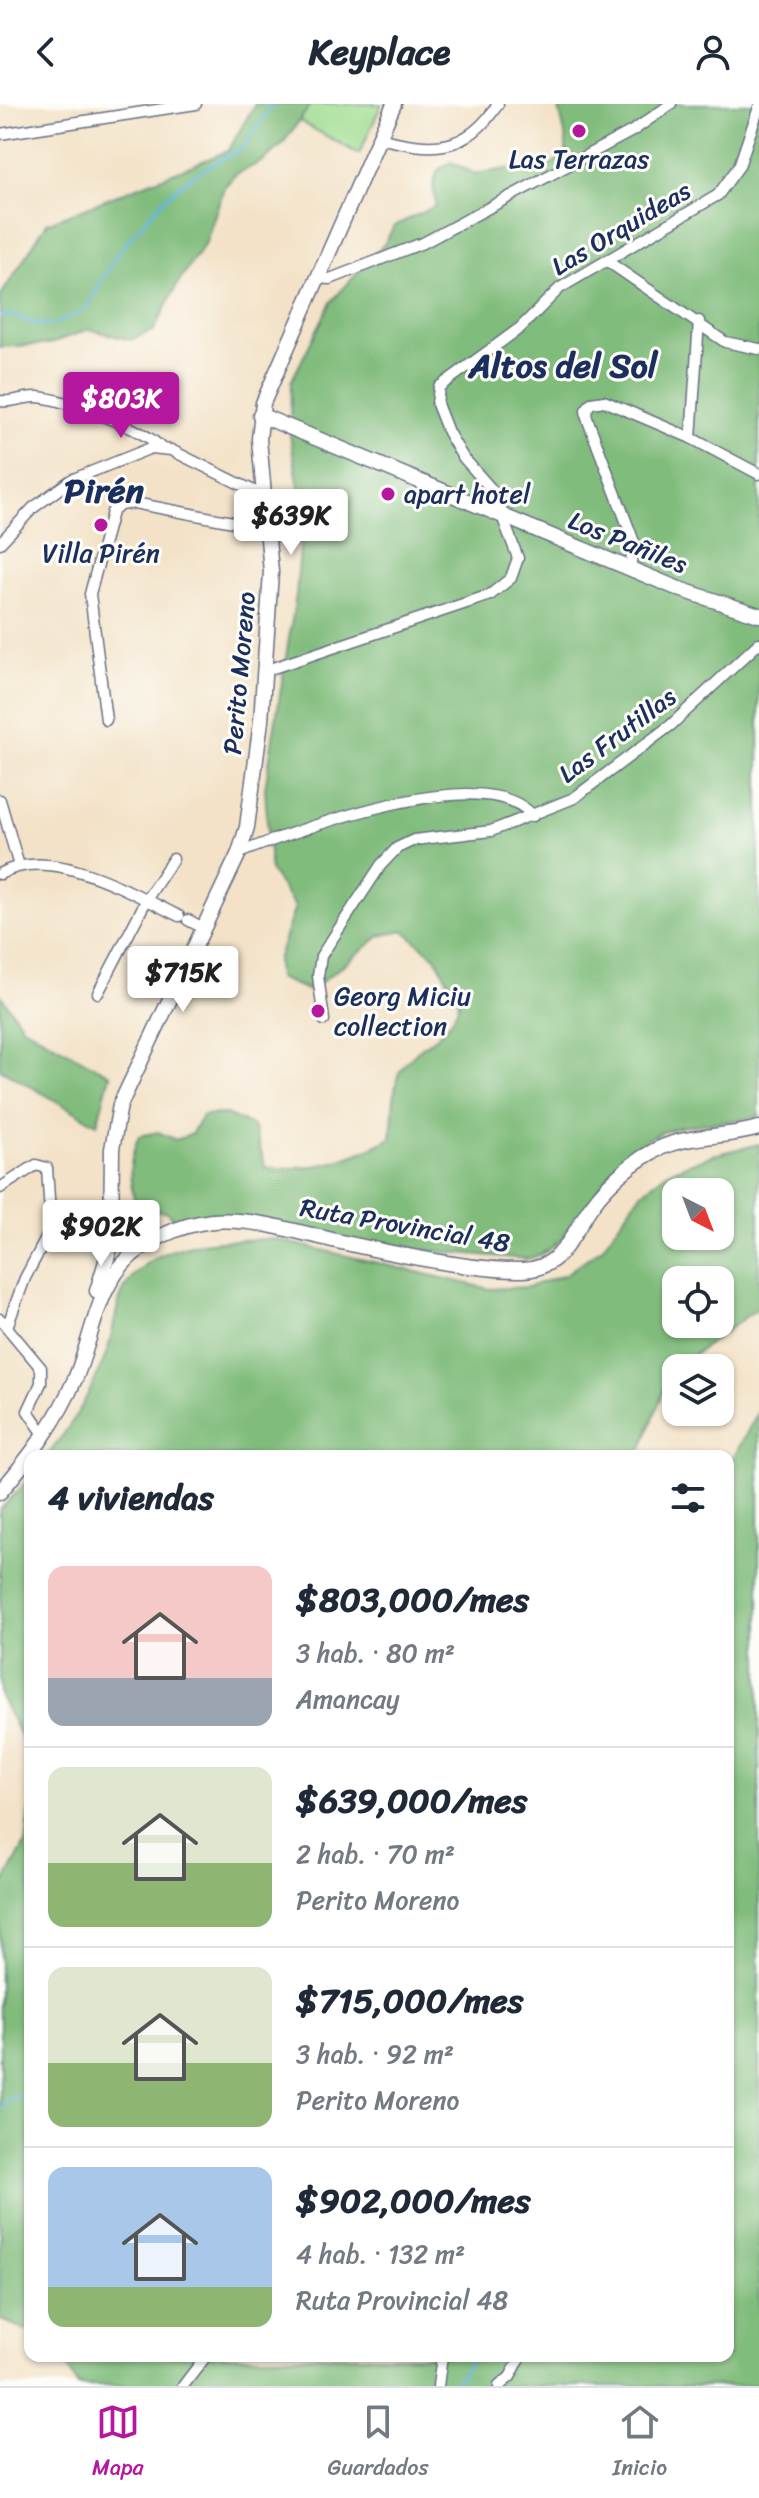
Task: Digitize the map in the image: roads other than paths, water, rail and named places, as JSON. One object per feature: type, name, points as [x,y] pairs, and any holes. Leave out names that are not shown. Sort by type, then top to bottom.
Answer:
[{"type":"main road","name":"Perito Moreno","points":[[121,1238],[114,1198],[113,1140],[120,1105],[239,853],[247,827],[271,572],[270,529],[259,439],[260,415],[271,377],[394,104]]},
{"type":"main road","name":"Los Pañiles","points":[[260,415],[679,589],[759,614]]},
{"type":"main road","name":"Ruta Provincial 48","points":[[27,1450],[43,1432],[73,1370],[121,1238],[211,1220],[245,1219],[343,1243],[527,1270],[543,1267],[561,1254],[605,1190],[647,1155],[684,1138],[759,1128]]},
{"type":"main road","name":"Ruta Provincial 48","points":[[30,1450],[78,1373],[109,1281],[132,1255],[181,1227]]},
{"type":"main road","points":[[121,1238],[136,1245],[132,1255],[119,1258],[121,1238]]},
{"type":"main road","name":"Ruta Provincial 48","points":[[0,1481],[24,1454]]},
{"type":"main road","name":"Ruta Provincial 48","points":[[0,1492],[24,1459]]},
{"type":"street","points":[[0,134],[196,104]]},
{"type":"street","points":[[379,138],[418,147],[459,144],[483,125],[498,104]]},
{"type":"street","points":[[316,278],[330,279],[425,242],[634,130],[671,104]]},
{"type":"street","name":"Las Orquideas","points":[[502,516],[498,495],[451,438],[437,404],[439,387],[520,328],[555,292],[718,195],[739,166],[759,107]]},
{"type":"street","points":[[607,261],[699,321],[725,342],[759,349]]},
{"type":"street","points":[[691,438],[699,321]]},
{"type":"street","points":[[0,401],[31,397],[51,400],[141,431],[161,448],[266,497]]},
{"type":"street","points":[[630,569],[636,552],[634,542],[587,418],[586,410],[591,403],[601,400],[691,438],[759,474]]},
{"type":"street","points":[[0,543],[33,508],[71,480],[142,450],[161,448]]},
{"type":"street","points":[[106,720],[90,594],[112,512],[120,505],[134,503],[270,529]]},
{"type":"street","points":[[264,671],[500,589],[514,573],[518,558],[502,516]]},
{"type":"street","name":"Las Frutillas","points":[[324,1020],[318,976],[321,956],[391,852],[409,842],[483,833],[533,816],[590,787],[671,725],[759,643]]},
{"type":"street","points":[[239,853],[314,824],[446,794],[517,801],[533,816]]},
{"type":"street","points":[[0,800],[19,866]]},
{"type":"street","points":[[98,993],[147,900],[173,859]]},
{"type":"street","points":[[0,874],[19,866],[81,869],[203,928]]},
{"type":"street","points":[[0,1188],[39,1164],[47,1168],[51,1229],[23,1282],[7,1326],[42,1373],[28,1411],[29,1418],[43,1432]]},
{"type":"street","points":[[183,2386],[201,2362]]},
{"type":"street","points":[[438,2386],[441,2362]]},
{"type":"street","points":[[499,2386],[510,2377],[518,2362]]},
{"type":"waterway","points":[[0,316],[11,315],[36,324],[53,325],[86,309],[118,252],[166,197],[192,176],[244,147],[272,104]]},
{"type":"waterway","points":[[0,2109],[10,2098],[24,2096]]},
{"type":"waterway","points":[[453,2386],[469,2362]]},
{"type":"place","name":"Las Terrazas","points":[[579,131]]},
{"type":"place","name":"apart hotel","points":[[388,494]]},
{"type":"place","name":"Villa Pirén","points":[[101,525]]},
{"type":"place","name":"Georg Miciu collection","points":[[318,1011]]},
{"type":"district","name":"Altos del Sol","points":[[563,365]]},
{"type":"district","name":"Pirén","points":[[104,490]]}]
